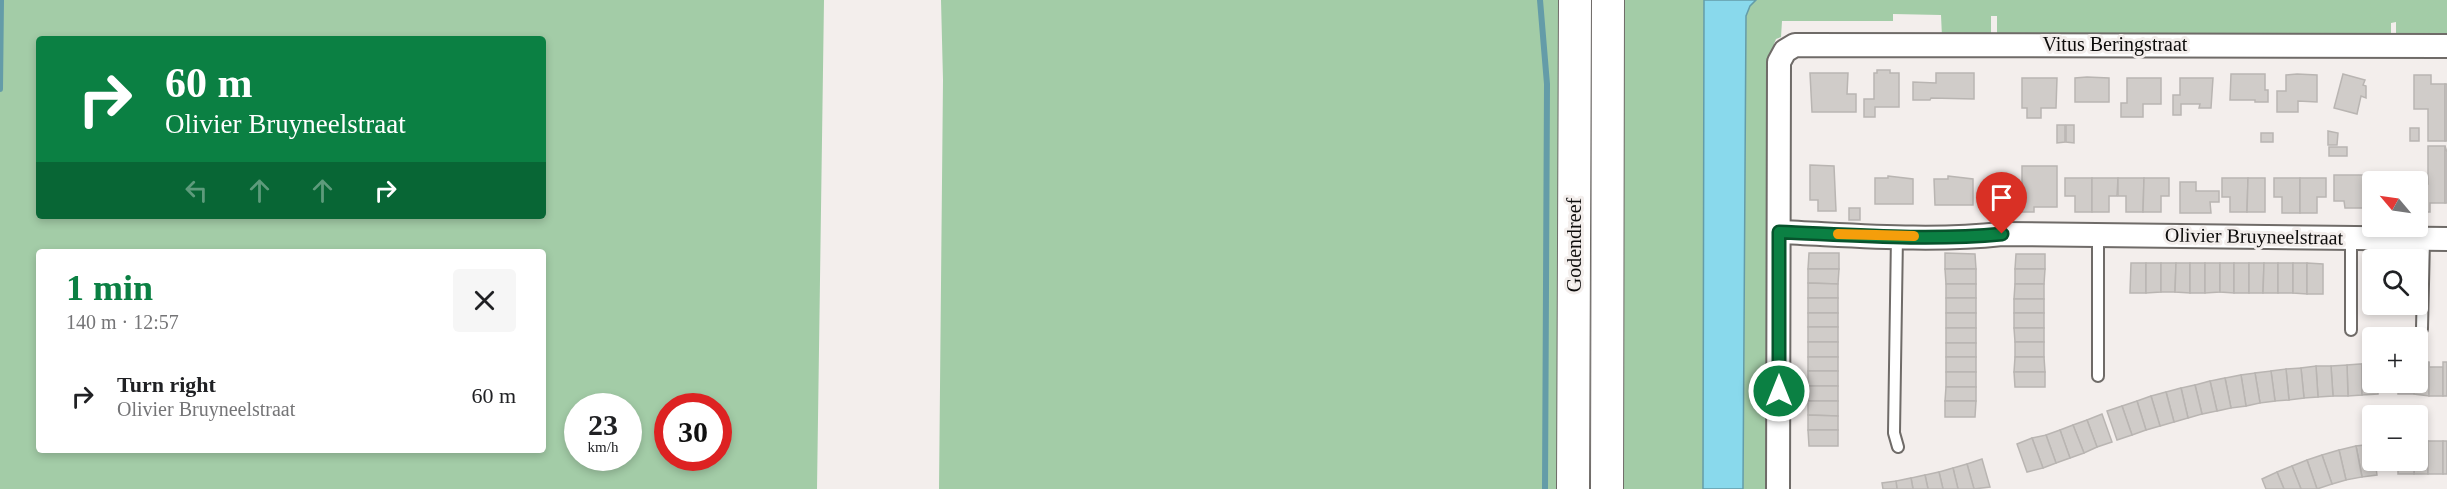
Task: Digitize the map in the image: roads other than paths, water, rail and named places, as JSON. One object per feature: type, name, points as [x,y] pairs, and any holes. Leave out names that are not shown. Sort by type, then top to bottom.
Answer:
[{"type":"main road","name":"Godendreef","points":[[1573,489],[1575,0]]},
{"type":"main road","name":"Godendreef","points":[[1607,489],[1608,0]]},
{"type":"street","name":"Vitus Beringstraat","points":[[1779,232],[1779,62],[1785,51],[1795,45],[2447,46]]},
{"type":"street","name":"Olivier Bruyneelstraat","points":[[1779,232],[1897,236],[2098,234],[2447,239]]},
{"type":"street","points":[[1778,489],[1779,232]]},
{"type":"lane","points":[[2098,234],[2098,376]]},
{"type":"lane","points":[[1897,236],[1894,433],[1898,447]]},
{"type":"lane","points":[[2351,238],[2351,330]]},
{"type":"lane","points":[[2422,327],[2424,239]]},
{"type":"water","points":[[1704,0],[1756,0],[1750,6],[1746,16],[1743,489],[1703,489]]},
{"type":"waterway","points":[[0,89],[1,0]]},
{"type":"waterway","points":[[1540,0],[1547,84],[1545,489]]}]
